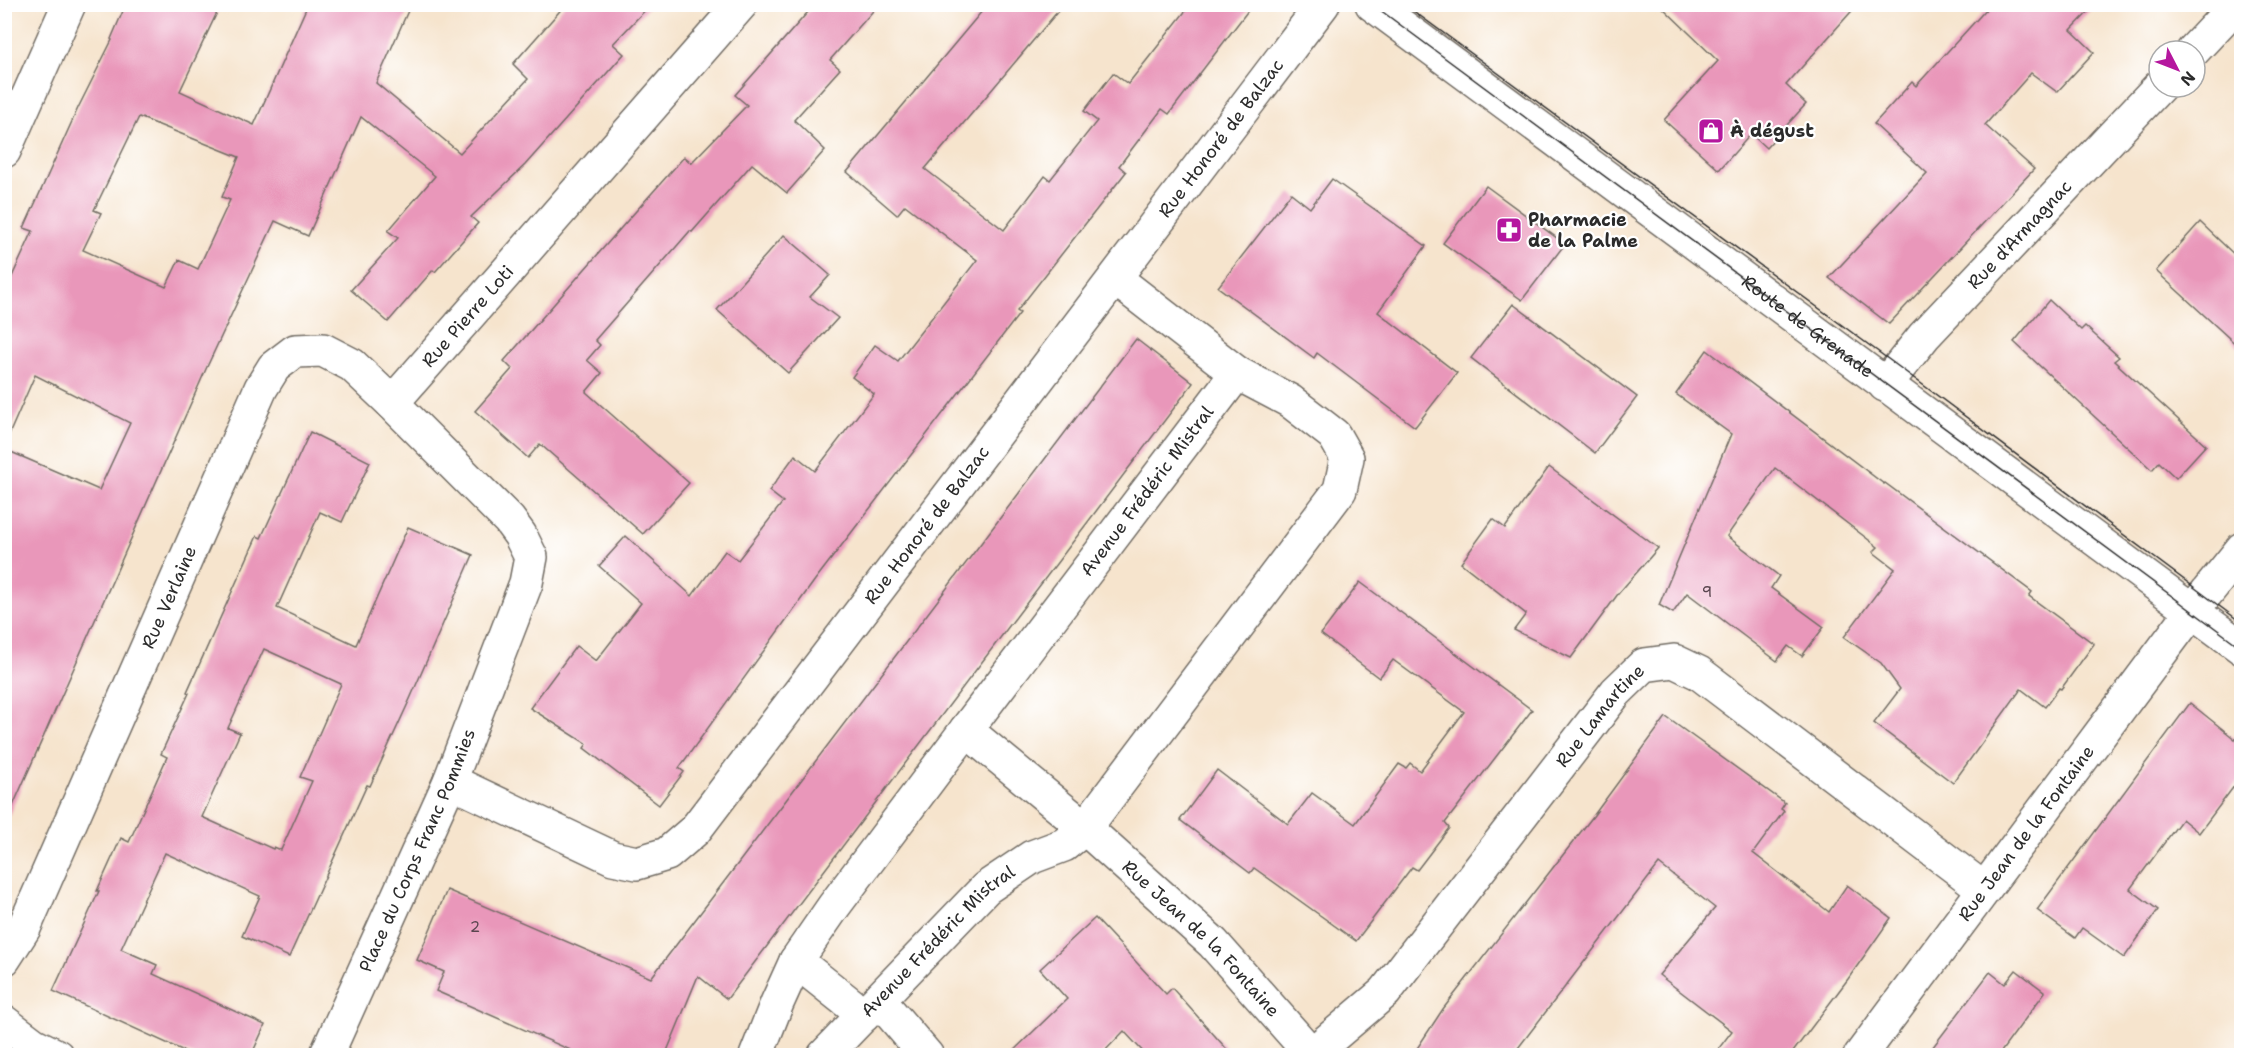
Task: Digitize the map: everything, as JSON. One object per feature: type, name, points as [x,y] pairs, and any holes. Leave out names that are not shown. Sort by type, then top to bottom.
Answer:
[{"type":"street","points":[[4,150],[69,4]]},
{"type":"street","name":"Rue Pierre Loti","points":[[392,403],[741,4]]},
{"type":"street","name":"Rue Honoré de Balzac","points":[[450,781],[613,858],[637,862],[667,854],[695,830],[1323,4]]},
{"type":"street","name":"Route de Grenade","points":[[1372,4],[1892,376]]},
{"type":"street","name":"Route de Grenade","points":[[1404,4],[1892,376],[2198,604],[2241,648]]},
{"type":"street","points":[[2204,39],[2237,4]]},
{"type":"street","name":"Rue d'Armagnac","points":[[1892,376],[1924,336],[2148,99]]},
{"type":"street","points":[[1116,279],[1237,373]]},
{"type":"street","name":"Rue Verlaine","points":[[4,959],[24,928],[261,388],[274,367],[295,351],[323,350],[352,365],[392,403]]},
{"type":"street","name":"Avenue Frédéric Mistral","points":[[756,1056],[796,961],[834,906],[1237,373],[1290,401],[1334,435],[1347,458],[1340,490],[1084,828],[1064,845],[1032,856],[986,888],[824,1056]]},
{"type":"street","name":"Place du Corps Franc Pommies","points":[[326,1056],[450,781],[526,583],[531,557],[509,520],[392,403]]},
{"type":"street","name":"Rue Jean de la Fontaine","points":[[1860,1056],[2241,549]]},
{"type":"street","name":"Route de Grenade","points":[[2198,604],[2241,623]]},
{"type":"street","name":"Rue Lamartine","points":[[1313,1055],[1385,992],[1616,692],[1644,665],[1674,661],[1699,673],[1984,889]]},
{"type":"street","points":[[966,730],[1084,828]]},
{"type":"street","name":"Rue Jean de la Fontaine","points":[[1084,828],[1213,943],[1313,1055]]},
{"type":"street","points":[[796,961],[871,1007],[927,1056]]},
{"type":"street","points":[[4,1022],[33,1044],[57,1056]]},
{"type":"building","points":[[126,4],[221,4],[180,91],[254,125],[308,4],[411,4],[376,83],[460,153],[528,79],[513,64],[566,4],[651,4],[613,44],[624,54],[525,165],[471,217],[478,223],[388,322],[351,290],[398,238],[388,231],[435,176],[361,117],[308,236],[275,221],[206,369],[4,826],[4,449],[99,490],[130,423],[35,375],[4,446],[4,294],[33,231],[24,228]],"holes":[[[139,117],[239,157],[222,197],[230,200],[198,269],[179,260],[166,287],[83,250],[101,213],[94,210]]]},
{"type":"building","points":[[815,4],[879,4],[830,60],[840,69],[794,120],[825,150],[787,193],[752,164],[595,340],[600,345],[587,360],[602,373],[586,392],[689,483],[643,534],[540,444],[528,458],[475,411],[512,369],[504,361],[684,157],[691,163],[747,105],[735,95]]},
{"type":"building","points":[[988,4],[1064,4],[925,169],[1004,230],[1045,176],[1050,180],[1097,121],[1084,111],[1113,73],[1128,84],[1191,4],[1253,4],[1169,114],[1162,109],[1119,166],[1126,172],[1017,311],[1020,313],[815,580],[679,768],[684,772],[659,805],[584,748],[587,744],[530,708],[576,646],[596,661],[641,603],[599,566],[626,536],[692,596],[725,551],[738,560],[783,502],[769,491],[795,455],[815,471],[874,394],[852,377],[875,345],[898,361],[977,260],[905,205],[897,215],[847,172]]},
{"type":"building","points":[[1659,4],[1858,4],[1786,85],[1806,104],[1766,148],[1751,134],[1719,170],[1664,120],[1718,61]]},
{"type":"building","points":[[1991,4],[2096,4],[2071,30],[2094,52],[2057,92],[2031,73],[1985,125],[2034,169],[1889,324],[1829,278],[1927,173],[1874,124],[1912,82],[1916,86]]},
{"type":"building","points":[[1332,179],[1426,246],[1378,312],[1457,373],[1415,427],[1317,353],[1314,358],[1218,287],[1291,193],[1310,208]]},
{"type":"building","points":[[1486,186],[1565,244],[1522,300],[1443,243]]},
{"type":"building","points":[[2200,222],[2241,261],[2241,349],[2156,271]]},
{"type":"building","points":[[784,235],[830,275],[810,297],[838,318],[788,373],[717,310]]},
{"type":"building","points":[[2049,300],[2081,330],[2085,326],[2119,357],[2114,361],[2206,445],[2176,478],[2159,462],[2152,470],[2014,342]]},
{"type":"building","points":[[1513,304],[1637,397],[1595,453],[1471,358]]},
{"type":"building","points":[[1136,339],[1193,383],[727,999],[698,976],[665,1056],[584,1056],[436,991],[444,972],[417,960],[447,890],[651,978]]},
{"type":"building","points":[[1707,350],[2032,592],[2029,596],[2094,644],[2045,707],[2021,689],[1953,783],[1874,723],[1900,689],[1881,663],[1844,637],[1895,569],[1873,552],[1878,547],[1775,468],[1727,536],[1779,576],[1771,588],[1824,627],[1802,656],[1788,646],[1777,661],[1687,593],[1673,613],[1659,605],[1731,434],[1676,394]]},
{"type":"building","points":[[310,432],[370,462],[342,522],[320,512],[277,608],[356,645],[408,527],[473,555],[410,699],[370,786],[367,785],[289,957],[242,936],[260,896],[165,853],[121,949],[157,965],[153,974],[265,1025],[251,1056],[195,1056],[53,991],[121,838],[129,842],[167,757],[161,754],[189,693],[187,692],[257,536],[261,538]],"holes":[[[264,649],[341,684],[300,777],[312,781],[281,850],[274,847],[273,849],[202,817],[240,733],[228,728]]]},
{"type":"building","points":[[1549,467],[1658,548],[1618,594],[1571,658],[1514,630],[1526,614],[1461,563],[1493,519],[1505,528]]},
{"type":"building","points":[[1360,582],[1532,710],[1445,823],[1449,828],[1417,870],[1412,867],[1356,941],[1254,868],[1250,873],[1180,820],[1217,770],[1288,824],[1312,793],[1355,824],[1399,764],[1406,768],[1410,763],[1420,771],[1464,712],[1393,660],[1379,678],[1321,634]]},
{"type":"building","points":[[2190,703],[2241,744],[2241,777],[2199,833],[2182,819],[2130,889],[2158,910],[2124,958],[2082,928],[2075,938],[2037,910]]},
{"type":"building","points":[[1666,717],[1785,803],[1781,809],[1784,811],[1753,853],[1829,912],[1847,885],[1891,918],[1848,979],[1790,1056],[1713,1056],[1732,1031],[1659,975],[1715,908],[1659,864],[1512,1056],[1412,1056],[1443,1009],[1594,815]]},
{"type":"building","points":[[1095,918],[1166,994],[1172,988],[1233,1056],[1147,1056],[1124,1031],[1100,1056],[1008,1056],[1067,999],[1040,969]]},
{"type":"building","points":[[2016,970],[2045,992],[1998,1056],[1926,1056],[1990,972],[2005,984]]},
{"type":"tram line","points":[[1372,4],[2242,648]]},
{"type":"tram line","points":[[1404,4],[1899,367],[2242,623]]},
{"type":"place","name":"À dégust","points":[[1711,131]]},
{"type":"place","name":"Pharmacie de la Palme","points":[[1509,230]]}]
